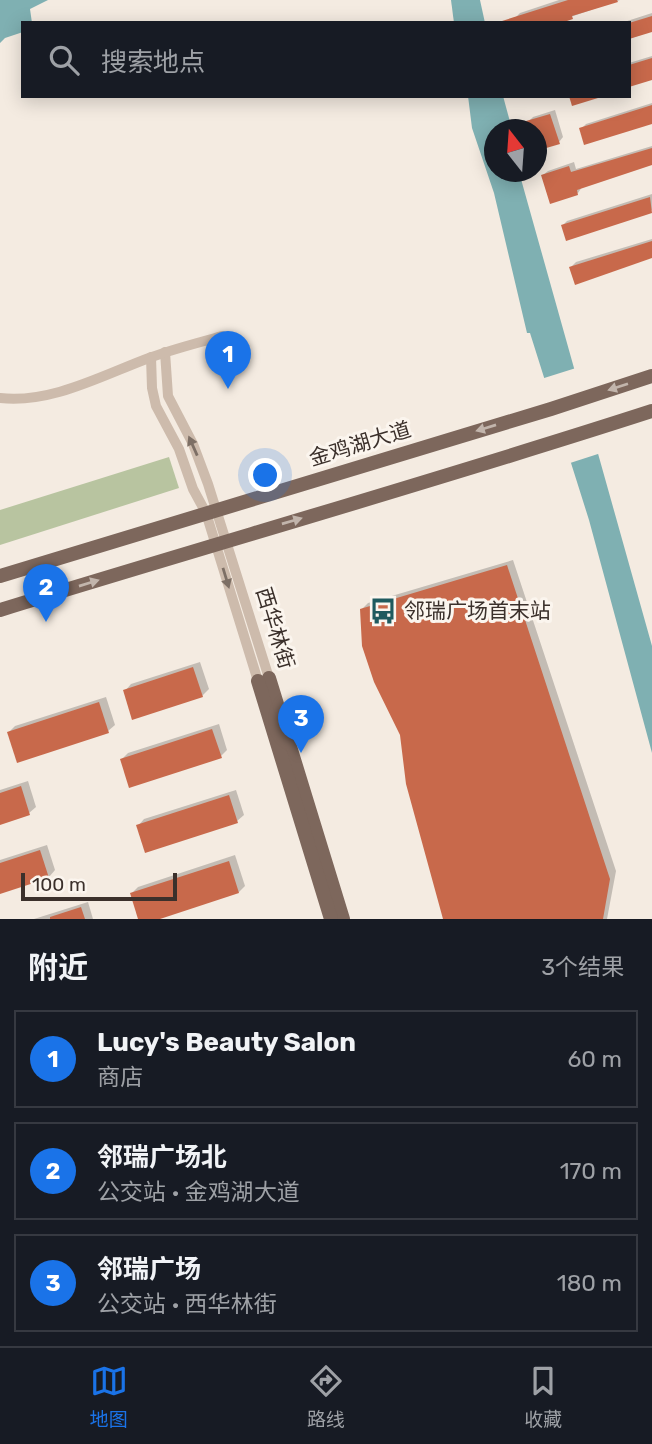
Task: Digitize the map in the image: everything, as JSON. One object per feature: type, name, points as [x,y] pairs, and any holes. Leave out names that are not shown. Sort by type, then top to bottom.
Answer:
[{"type":"main road","name":"金鸡湖大道","points":[[0,576],[652,376]]},
{"type":"main road","points":[[0,610],[652,411]]},
{"type":"main road","name":"西华林街","points":[[263,680],[331,919]]},
{"type":"main road","name":"西华林街","points":[[263,680],[342,919]]},
{"type":"street","points":[[0,398],[27,398],[59,391],[164,352],[222,335]]},
{"type":"street","points":[[164,352],[168,396],[175,414],[193,444],[211,512]]},
{"type":"street","points":[[151,357],[152,388],[156,406],[179,449],[193,488],[211,512]]},
{"type":"street","name":"西华林街","points":[[211,512],[263,680]]},
{"type":"green space","points":[[169,457],[179,488],[0,545],[0,510]]},
{"type":"water","points":[[0,0],[48,0],[30,9],[32,21],[21,21],[21,33],[5,38],[0,43]]},
{"type":"water","points":[[451,0],[480,0],[485,21],[454,21]]},
{"type":"water","points":[[468,98],[504,98],[509,119],[484,119],[484,163],[472,128]]},
{"type":"water","points":[[490,182],[522,182],[652,646],[652,753],[589,520],[530,333],[527,333]]},
{"type":"pier","points":[[576,368],[601,453],[567,464],[541,379]]},
{"type":"building","points":[[568,0],[618,2],[572,16],[573,19],[567,21],[502,21]]},
{"type":"building","points":[[652,16],[652,32],[631,38],[631,22]]},
{"type":"building","points":[[652,58],[652,80],[631,86],[631,64]]},
{"type":"building","points":[[570,98],[598,98],[572,106]]},
{"type":"building","points":[[652,105],[652,124],[584,145],[579,128]]},
{"type":"building","points":[[550,114],[560,144],[547,148],[547,119],[533,119]]},
{"type":"building","points":[[652,148],[652,165],[577,190],[578,195],[550,204],[543,182],[547,182],[547,173],[569,166],[571,172]]},
{"type":"building","points":[[650,197],[652,213],[566,241],[561,225]]},
{"type":"building","points":[[652,241],[652,258],[575,285],[569,267]]},
{"type":"building","points":[[507,565],[610,879],[603,919],[443,919],[406,784],[400,735],[374,682],[362,646],[360,609]]},
{"type":"building","points":[[193,667],[203,697],[132,720],[123,690]]},
{"type":"building","points":[[99,702],[109,733],[17,763],[7,732]]},
{"type":"building","points":[[212,729],[222,758],[129,788],[120,759]]},
{"type":"building","points":[[21,786],[30,815],[0,825],[0,793]]},
{"type":"building","points":[[229,795],[238,823],[145,853],[136,825]]},
{"type":"building","points":[[40,850],[49,878],[0,894],[0,863]]},
{"type":"building","points":[[229,861],[239,893],[160,919],[138,919],[130,893]]},
{"type":"building","points":[[81,907],[85,919],[50,919],[50,917]]},
{"type":"place","name":"Lucy's Beauty Salon","points":[[228,389]]},
{"type":"place","name":"邻瑞广场首末站","points":[[383,611]]},
{"type":"place","name":"邻瑞广场北","points":[[46,622]]},
{"type":"place","name":"邻瑞广场","points":[[301,753]]}]
